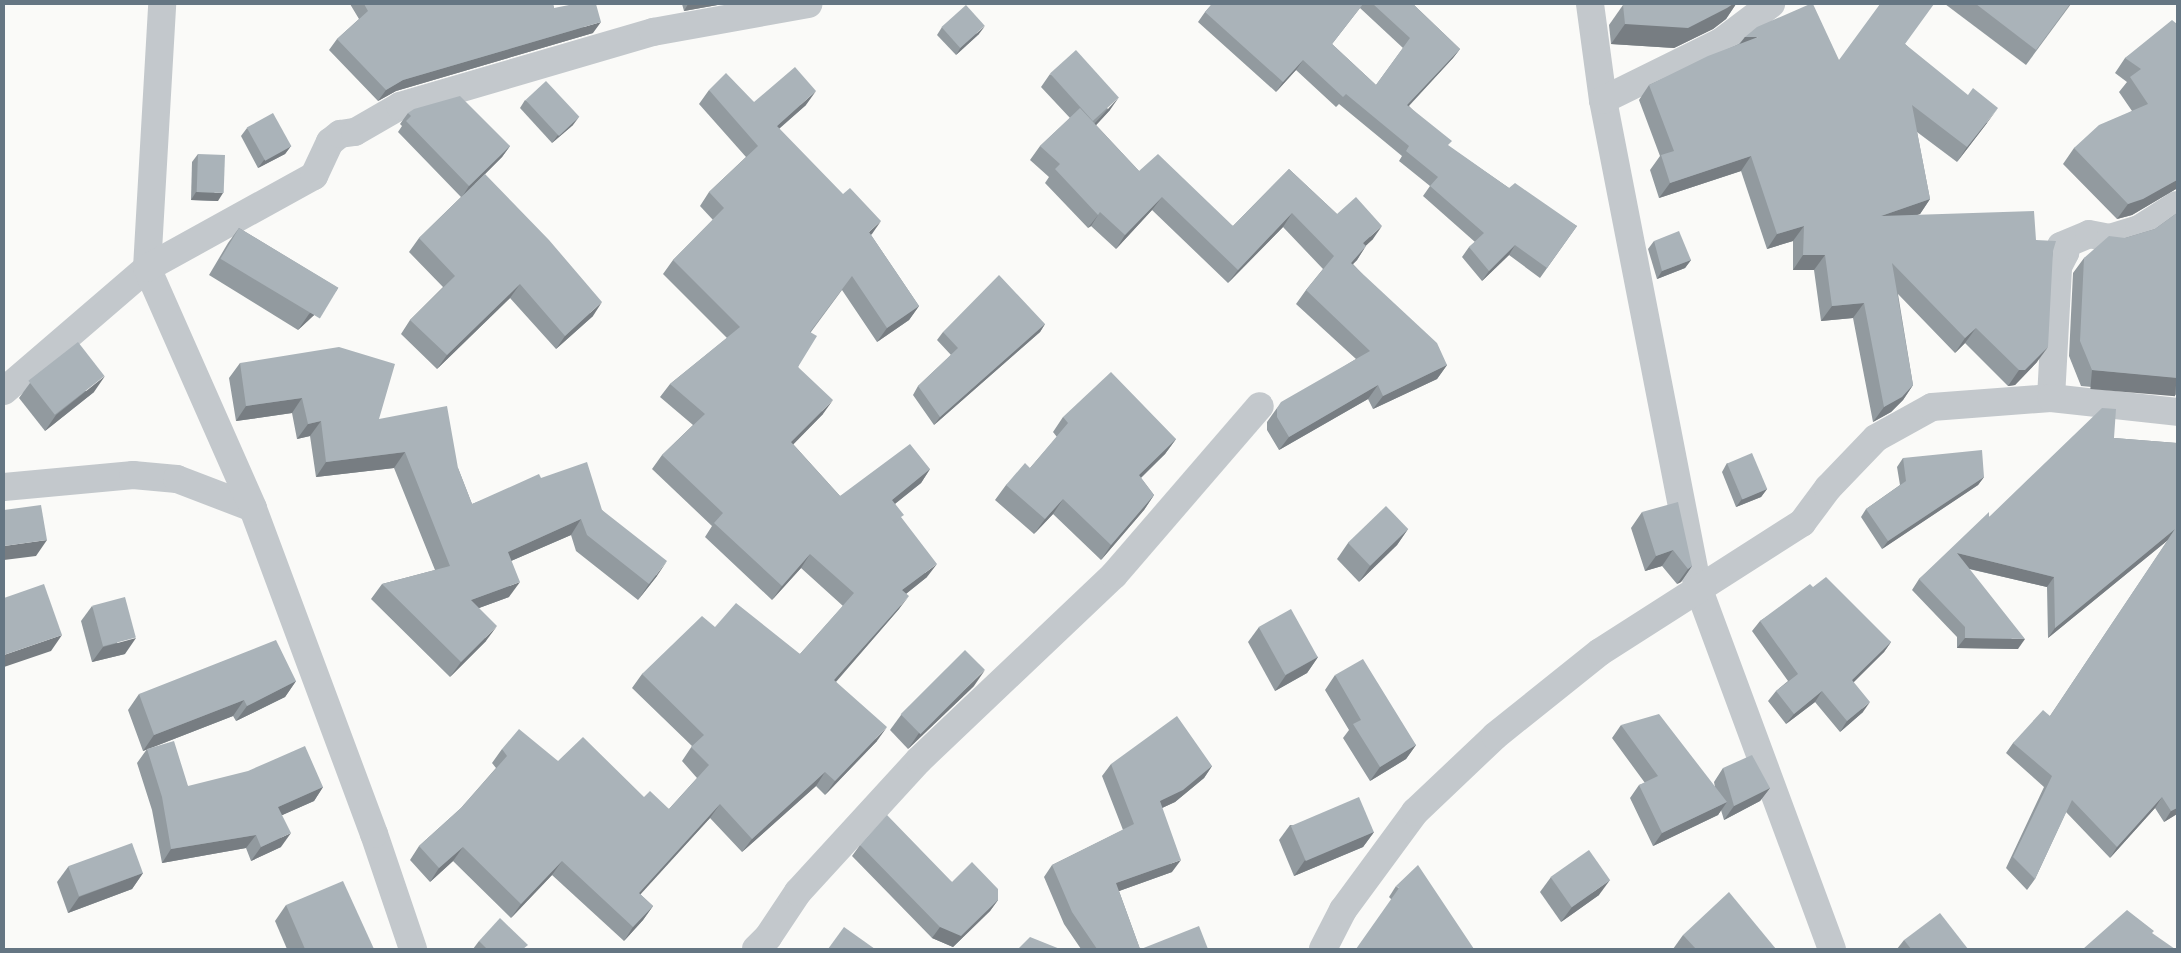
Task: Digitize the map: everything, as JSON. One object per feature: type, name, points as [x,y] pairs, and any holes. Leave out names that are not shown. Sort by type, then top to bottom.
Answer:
[{"type":"street","points":[[162,4],[147,268],[254,508],[374,834],[413,949]]},
{"type":"street","points":[[4,391],[147,268],[314,176],[330,142],[340,134],[355,132],[400,106],[653,32],[809,4]]},
{"type":"street","points":[[1590,4],[1603,100],[1698,587],[1832,949]]},
{"type":"street","points":[[1603,100],[1721,42],[1771,4]]},
{"type":"street","points":[[2051,398],[2058,267],[2065,253],[2061,246],[2089,234],[2110,238],[2139,229],[2177,205]]},
{"type":"street","points":[[1323,949],[1343,910],[1415,812],[1495,736],[1600,652],[1698,587],[1802,523],[1828,488],[1876,438],[1932,408],[2051,398],[2177,412]]},
{"type":"street","points":[[756,949],[768,937],[798,892],[919,760],[1114,575],[1260,406]]},
{"type":"street","points":[[4,487],[133,475],[177,479],[254,508]]},
{"type":"building","points":[[364,4],[553,4],[554,8],[574,4],[596,4],[601,22],[403,80],[386,90],[337,39],[368,11]]},
{"type":"building","points":[[1212,4],[1363,4],[1332,44],[1376,85],[1410,38],[1373,4],[1413,4],[1460,49],[1407,105],[1452,141],[1448,145],[1509,188],[1515,183],[1577,226],[1547,268],[1515,245],[1489,271],[1469,247],[1484,233],[1430,186],[1438,177],[1406,151],[1409,146],[1346,94],[1343,97],[1303,60],[1283,82],[1205,12]]},
{"type":"building","points":[[1733,4],[1688,28],[1625,24],[1623,5]]},
{"type":"building","points":[[1813,4],[1839,60],[1880,4],[1934,4],[1905,44],[1968,95],[1973,88],[1998,108],[1967,147],[1912,105],[1930,199],[1881,216],[2034,211],[2036,240],[2056,241],[2053,251],[2048,347],[2025,370],[2019,370],[1976,328],[1965,338],[1892,263],[1913,385],[1902,397],[1884,407],[1864,303],[1832,306],[1825,255],[1803,255],[1804,226],[1777,234],[1751,156],[1670,183],[1661,155],[1674,151],[1649,85],[1708,56],[1758,37],[1745,37],[1757,27]]},
{"type":"building","points":[[1976,4],[2070,4],[2036,50]]},
{"type":"building","points":[[966,5],[985,26],[960,48],[941,27]]},
{"type":"building","points":[[2172,20],[2177,24],[2177,180],[2143,199],[2128,204],[2074,148],[2099,125],[2148,104],[2130,77],[2141,69],[2125,58]]},
{"type":"building","points":[[1076,50],[1119,98],[1093,121],[1050,73]]},
{"type":"building","points":[[795,67],[816,91],[777,126],[843,194],[850,188],[881,221],[869,232],[919,306],[887,328],[852,276],[810,332],[817,336],[798,367],[833,400],[791,442],[840,496],[910,444],[930,469],[892,500],[904,515],[901,517],[937,564],[902,590],[909,596],[834,680],[887,727],[835,781],[825,772],[752,839],[720,804],[639,893],[653,906],[633,927],[562,861],[521,904],[463,847],[439,868],[419,846],[461,808],[507,756],[502,749],[519,729],[558,761],[583,737],[644,797],[650,791],[669,809],[709,765],[691,747],[704,735],[642,674],[702,616],[715,627],[736,603],[800,654],[854,593],[810,554],[782,586],[714,523],[723,513],[662,455],[705,414],[670,384],[740,327],[673,260],[724,208],[709,192],[758,146],[709,90],[726,73],[754,102]]},
{"type":"building","points":[[546,81],[579,117],[559,136],[526,100]]},
{"type":"building","points":[[460,96],[510,146],[469,186],[406,121],[411,116],[408,113],[414,109]]},
{"type":"building","points":[[1080,108],[1139,171],[1158,154],[1233,226],[1289,169],[1337,214],[1356,197],[1382,226],[1363,243],[1366,246],[1351,263],[1437,343],[1447,365],[1383,396],[1378,385],[1289,437],[1277,417],[1277,408],[1281,402],[1370,351],[1306,290],[1334,256],[1292,213],[1238,270],[1162,197],[1125,235],[1100,212],[1098,215],[1055,169],[1060,164],[1040,146]]},
{"type":"building","points":[[273,113],[291,146],[265,161],[247,128]]},
{"type":"building","points":[[198,154],[225,155],[224,193],[197,192]]},
{"type":"building","points":[[485,174],[549,240],[602,302],[565,336],[520,284],[447,355],[410,320],[455,276],[419,238]]},
{"type":"building","points":[[2177,213],[2177,378],[2092,370],[2080,341],[2084,258],[2109,236],[2125,238],[2155,229]]},
{"type":"building","points":[[239,228],[338,288],[320,319],[220,259]]},
{"type":"building","points":[[1679,231],[1691,260],[1662,271],[1654,241]]},
{"type":"building","points":[[999,275],[1045,324],[940,417],[918,386],[958,348],[943,332]]},
{"type":"building","points":[[78,342],[104,376],[55,415],[28,381]]},
{"type":"building","points":[[339,347],[395,364],[379,419],[447,406],[458,468],[472,504],[539,474],[541,478],[587,462],[602,510],[667,561],[649,584],[587,535],[581,519],[508,552],[520,582],[471,600],[497,626],[461,662],[382,584],[450,566],[405,452],[326,462],[321,421],[308,424],[302,398],[246,406],[240,363]]},
{"type":"building","points":[[1111,372],[1176,439],[1139,475],[1154,495],[1111,545],[1063,499],[1045,519],[1006,485],[1025,463],[1030,468],[1068,423],[1063,417]]},
{"type":"building","points":[[2102,408],[2116,409],[2114,438],[2177,443],[2177,808],[2171,811],[2162,797],[2117,847],[2072,800],[2035,879],[2013,857],[2052,776],[2013,743],[2043,710],[2050,716],[2175,529],[2055,628],[2054,577],[1957,553],[2025,639],[1965,638],[1965,627],[1919,579],[1989,512],[1989,517]]},
{"type":"building","points":[[1982,450],[1984,477],[1888,541],[1866,509],[1906,481],[1903,458]]},
{"type":"building","points":[[1752,453],[1767,489],[1742,499],[1727,464]]},
{"type":"building","points":[[1678,502],[1692,566],[1688,569],[1673,550],[1656,556],[1642,512]]},
{"type":"building","points":[[41,505],[47,540],[4,546],[4,510]]},
{"type":"building","points":[[1386,506],[1408,529],[1370,566],[1348,543]]},
{"type":"building","points":[[1826,577],[1891,642],[1852,680],[1870,702],[1847,721],[1822,691],[1794,714],[1776,691],[1798,674],[1760,621],[1810,584],[1813,587]]},
{"type":"building","points":[[44,584],[62,635],[4,655],[4,598]]},
{"type":"building","points":[[125,597],[136,638],[103,646],[92,606]]},
{"type":"building","points":[[1291,609],[1318,657],[1285,675],[1259,627]]},
{"type":"building","points":[[276,640],[296,681],[247,706],[244,700],[154,735],[139,694]]},
{"type":"building","points":[[965,650],[985,670],[920,734],[901,714]]},
{"type":"building","points":[[1363,659],[1416,745],[1380,767],[1353,724],[1361,720],[1335,675]]},
{"type":"building","points":[[1659,714],[1727,802],[1662,833],[1639,785],[1658,776],[1621,725]]},
{"type":"building","points":[[1177,716],[1212,766],[1183,790],[1160,801],[1181,860],[1116,883],[1140,949],[1097,949],[1072,912],[1052,865],[1134,824],[1111,764]]},
{"type":"building","points":[[174,741],[188,786],[248,771],[305,746],[323,787],[278,807],[291,833],[261,847],[256,835],[171,849],[162,797],[147,749]]},
{"type":"building","points":[[1752,755],[1770,788],[1734,806],[1723,768]]},
{"type":"building","points":[[1359,797],[1374,832],[1306,861],[1291,826]]},
{"type":"building","points":[[887,815],[952,882],[972,862],[998,889],[998,900],[961,936],[940,927],[860,845]]},
{"type":"building","points":[[132,843],[143,873],[79,896],[68,866]]},
{"type":"building","points":[[1589,850],[1610,880],[1572,907],[1550,877]]},
{"type":"building","points":[[1418,865],[1474,949],[1356,949],[1399,888],[1396,886]]},
{"type":"building","points":[[343,881],[374,949],[305,949],[286,905]]},
{"type":"building","points":[[1729,892],[1776,949],[1696,949],[1683,935]]},
{"type":"building","points":[[2127,910],[2154,931],[2152,933],[2175,949],[2083,949]]},
{"type":"building","points":[[1940,913],[1968,949],[1911,949],[1904,940]]},
{"type":"building","points":[[500,918],[528,945],[523,949],[487,949],[479,941]]},
{"type":"building","points":[[1199,926],[1208,949],[1141,949]]},
{"type":"building","points":[[844,927],[875,949],[828,949]]},
{"type":"building","points":[[1030,937],[1060,949],[1018,949]]}]
